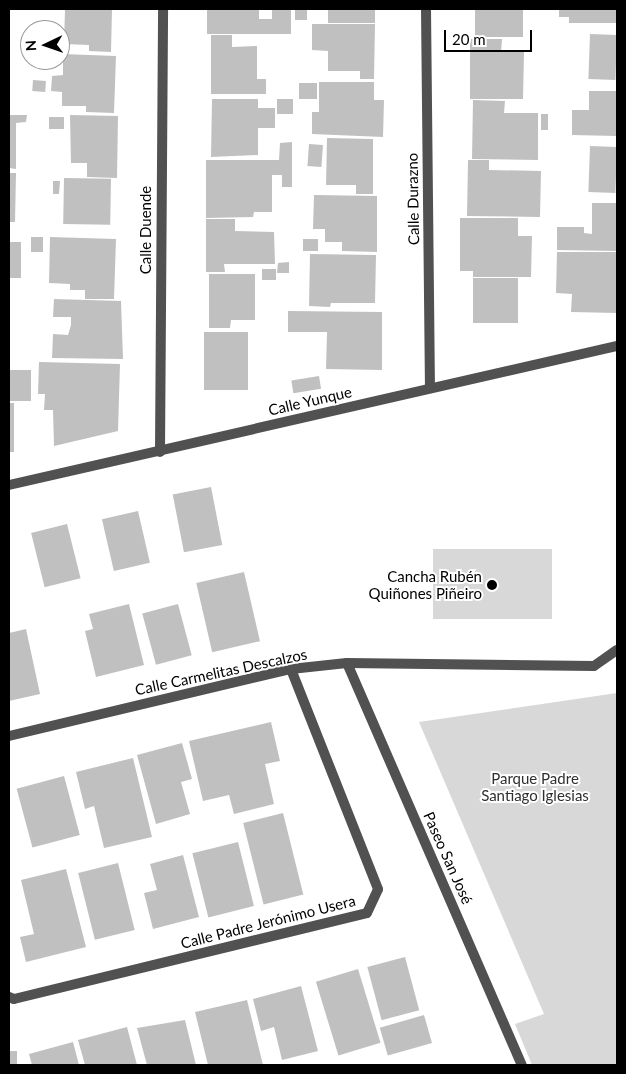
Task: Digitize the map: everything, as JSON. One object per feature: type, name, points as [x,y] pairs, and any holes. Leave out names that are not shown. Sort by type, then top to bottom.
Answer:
[{"type":"street","name":"Calle Duende","points":[[160,452],[162,9]]},
{"type":"street","name":"Calle Durazno","points":[[426,9],[430,388]]},
{"type":"street","name":"Calle Yunque","points":[[9,485],[617,346]]},
{"type":"street","name":"Calle Carmelitas Descalzos","points":[[9,736],[291,669],[347,663],[594,666],[617,650]]},
{"type":"street","name":"Paseo San José","points":[[347,663],[522,1065]]},
{"type":"street","name":"Calle Padre Jerónimo Usera","points":[[9,997],[14,999],[367,913],[378,889],[291,669]]},
{"type":"green space","name":"Cancha Rubén Quiñones Piñeiro","points":[[433,549],[552,549],[552,619],[433,619]]},
{"type":"green space","name":"Parque Padre Santiago Iglesias","points":[[617,693],[617,1065],[532,1065],[515,1024],[544,1014],[419,722]]},
{"type":"building","points":[[65,9],[112,9],[111,52],[89,51],[89,45],[70,44],[70,20],[65,20]]},
{"type":"building","points":[[207,9],[259,9],[259,19],[272,19],[272,9],[291,9],[291,34],[207,34]]},
{"type":"building","points":[[295,9],[307,9],[307,20],[295,20]]},
{"type":"building","points":[[328,9],[375,9],[375,23],[328,23]]},
{"type":"building","points":[[475,9],[523,9],[523,37],[475,37]]},
{"type":"building","points":[[559,9],[617,9],[617,23],[569,23],[569,17],[559,17]]},
{"type":"building","points":[[312,24],[375,24],[374,79],[360,79],[360,71],[328,71],[328,51],[312,50]]},
{"type":"building","points":[[590,34],[617,35],[615,80],[588,79]]},
{"type":"building","points":[[211,35],[232,35],[232,47],[257,46],[257,79],[266,79],[266,94],[211,94]]},
{"type":"building","points":[[470,39],[502,39],[501,52],[524,52],[523,99],[470,99]]},
{"type":"building","points":[[70,54],[116,56],[114,113],[86,112],[86,106],[62,106],[62,92],[51,91],[52,76],[63,75],[63,70],[70,70]]},
{"type":"building","points":[[33,80],[46,81],[45,92],[32,91]]},
{"type":"building","points":[[319,82],[374,82],[374,100],[384,100],[383,137],[312,134],[312,112],[319,112]]},
{"type":"building","points":[[299,83],[317,83],[317,99],[299,99]]},
{"type":"building","points":[[589,91],[617,91],[617,136],[572,135],[572,110],[589,110]]},
{"type":"building","points":[[212,99],[258,99],[258,108],[275,108],[275,128],[258,128],[258,155],[211,157]]},
{"type":"building","points":[[277,99],[293,99],[293,114],[277,114]]},
{"type":"building","points":[[473,100],[505,101],[504,113],[538,113],[538,160],[472,159]]},
{"type":"building","points":[[541,114],[548,114],[548,130],[541,130]]},
{"type":"building","points":[[9,115],[27,115],[26,122],[16,123],[16,169],[9,168]]},
{"type":"building","points":[[70,115],[118,116],[117,178],[87,177],[87,163],[71,163]]},
{"type":"building","points":[[49,117],[64,117],[64,129],[49,129]]},
{"type":"building","points":[[327,138],[373,139],[373,194],[356,194],[356,185],[326,185]]},
{"type":"building","points":[[292,142],[292,187],[282,187],[282,175],[272,175],[272,212],[254,212],[253,217],[206,218],[206,160],[279,160],[280,143]]},
{"type":"building","points":[[309,144],[323,145],[321,167],[307,166]]},
{"type":"building","points":[[590,146],[617,147],[615,193],[588,192]]},
{"type":"building","points":[[468,160],[489,160],[489,170],[541,171],[540,217],[467,216]]},
{"type":"building","points":[[9,173],[16,173],[15,222],[9,222]]},
{"type":"building","points":[[64,178],[111,179],[110,225],[63,224]]},
{"type":"building","points":[[53,181],[60,181],[59,194],[53,194]]},
{"type":"building","points":[[314,195],[377,196],[377,252],[342,251],[342,242],[325,242],[325,229],[313,229]]},
{"type":"building","points":[[592,203],[617,203],[617,251],[557,250],[557,227],[584,227],[584,233],[592,234]]},
{"type":"building","points":[[460,218],[518,218],[518,236],[532,236],[531,277],[473,277],[473,271],[460,271]]},
{"type":"building","points":[[206,219],[235,219],[235,231],[274,232],[275,264],[224,264],[225,272],[206,272]]},
{"type":"building","points":[[31,237],[43,237],[43,252],[31,252]]},
{"type":"building","points":[[50,237],[116,239],[114,299],[85,299],[85,290],[70,290],[70,284],[49,283]]},
{"type":"building","points":[[303,239],[318,239],[318,251],[303,251]]},
{"type":"building","points":[[9,242],[21,242],[21,278],[9,278]]},
{"type":"building","points":[[557,252],[617,252],[617,313],[571,312],[572,294],[556,293]]},
{"type":"building","points":[[310,254],[376,255],[375,303],[331,303],[330,307],[309,306]]},
{"type":"building","points":[[289,262],[289,273],[277,273],[278,263]]},
{"type":"building","points":[[262,269],[276,269],[276,280],[262,280]]},
{"type":"building","points":[[209,274],[255,274],[255,320],[231,320],[230,328],[209,328]]},
{"type":"building","points":[[473,278],[518,278],[518,323],[473,323]]},
{"type":"building","points":[[54,299],[121,301],[123,359],[52,358],[53,334],[68,335],[71,325],[71,317],[53,317]]},
{"type":"building","points":[[288,311],[382,312],[382,370],[326,369],[327,332],[288,332]]},
{"type":"building","points":[[204,332],[248,332],[248,390],[204,390]]},
{"type":"building","points":[[39,362],[120,364],[118,431],[54,446],[53,410],[44,410],[45,394],[38,394]]},
{"type":"building","points":[[9,370],[31,370],[31,401],[9,401]]},
{"type":"building","points":[[319,376],[321,389],[293,393],[291,380]]},
{"type":"building","points":[[9,403],[14,403],[14,452],[9,452]]},
{"type":"building","points":[[211,487],[222,545],[184,552],[173,494]]},
{"type":"building","points":[[138,511],[150,563],[114,571],[102,519]]},
{"type":"building","points":[[67,524],[81,578],[45,587],[31,533]]},
{"type":"building","points":[[244,572],[260,641],[212,652],[196,583]]},
{"type":"building","points":[[129,604],[144,665],[96,677],[85,631],[93,629],[89,614]]},
{"type":"building","points":[[178,604],[192,655],[156,665],[142,614]]},
{"type":"building","points":[[26,629],[40,694],[9,701],[9,633]]},
{"type":"building","points":[[271,722],[280,761],[265,764],[274,804],[234,814],[229,795],[203,801],[189,741]]},
{"type":"building","points":[[182,743],[192,779],[181,782],[190,814],[156,824],[137,755]]},
{"type":"building","points":[[133,758],[152,837],[104,848],[94,806],[85,809],[76,772]]},
{"type":"building","points":[[64,776],[80,835],[32,848],[17,789]]},
{"type":"building","points":[[283,813],[303,895],[264,904],[243,823]]},
{"type":"building","points":[[238,842],[254,906],[208,917],[192,853]]},
{"type":"building","points":[[183,855],[199,917],[153,929],[144,893],[157,890],[150,864]]},
{"type":"building","points":[[118,863],[135,930],[95,940],[78,873]]},
{"type":"building","points":[[66,869],[86,947],[26,962],[20,937],[34,934],[21,880]]},
{"type":"building","points":[[405,957],[419,1010],[382,1020],[367,967]]},
{"type":"building","points":[[358,969],[381,1043],[338,1055],[316,982]]},
{"type":"building","points":[[301,986],[318,1051],[282,1060],[274,1027],[261,1031],[253,999]]},
{"type":"building","points":[[247,1000],[263,1065],[208,1065],[195,1012]]},
{"type":"building","points":[[424,1015],[432,1043],[388,1056],[380,1028]]},
{"type":"building","points":[[185,1020],[196,1065],[147,1065],[137,1028]]},
{"type":"building","points":[[127,1027],[137,1065],[85,1065],[78,1040]]},
{"type":"building","points":[[73,1042],[79,1065],[32,1065],[29,1054]]},
{"type":"building","points":[[9,1051],[17,1051],[17,1065],[9,1065]]},
{"type":"place","name":"Cancha Rubén Quiñones Piñeiro","points":[[492,585]]}]
